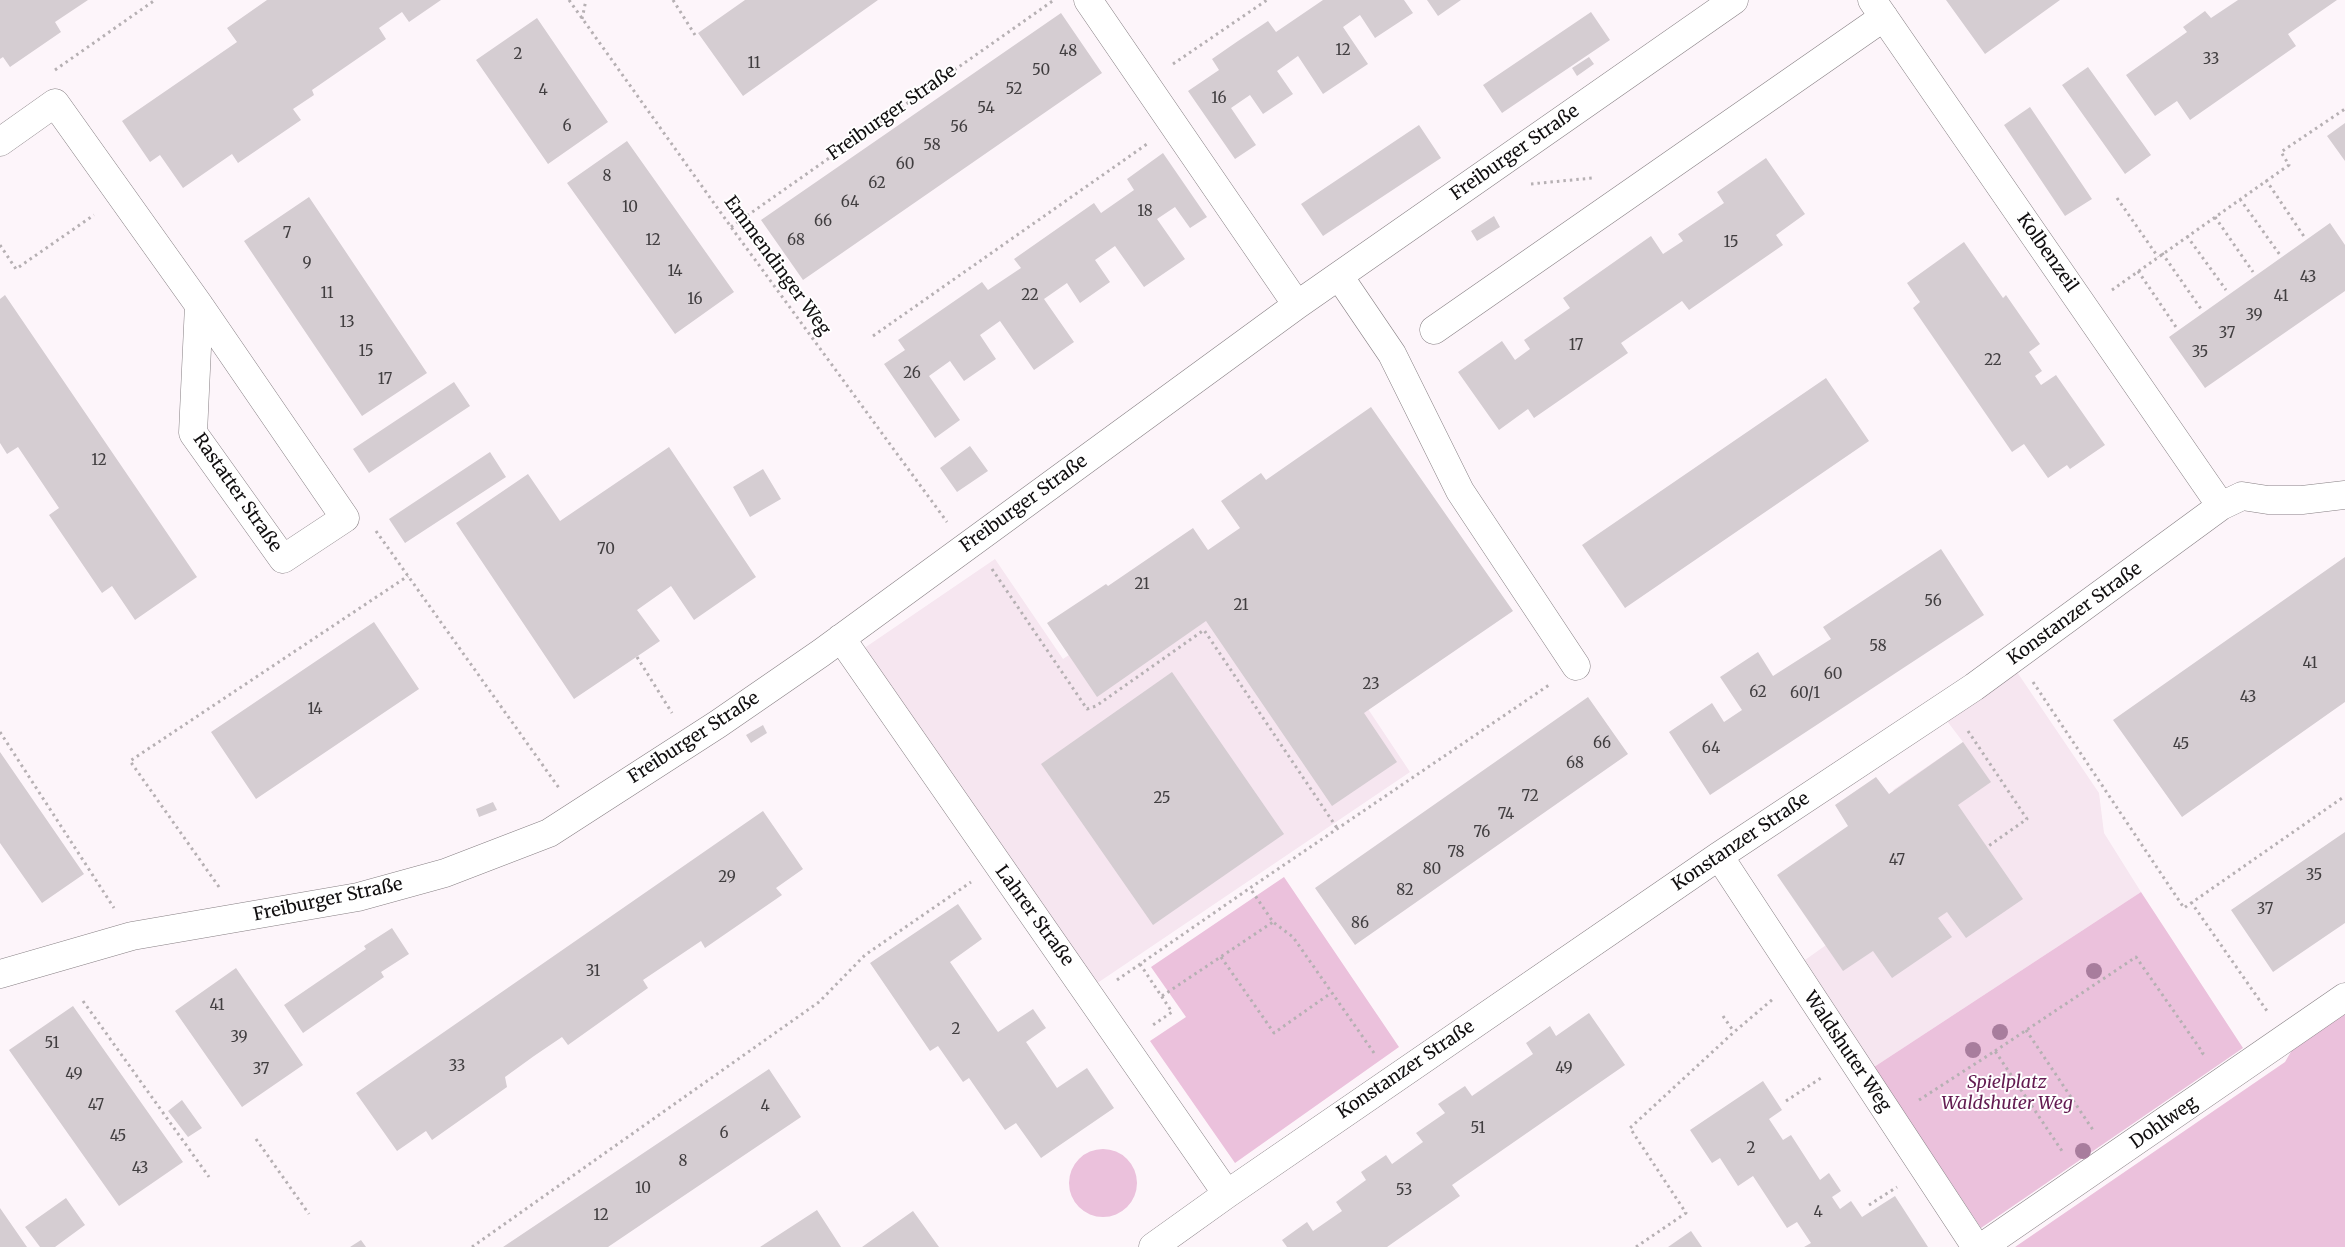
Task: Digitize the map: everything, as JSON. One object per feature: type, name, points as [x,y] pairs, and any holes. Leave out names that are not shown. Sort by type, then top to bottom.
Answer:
[{"type":"street","points":[[1088,0],[1297,305]]},
{"type":"street","name":"Freiburger Straße","points":[[0,974],[132,936],[358,897],[445,873],[549,833],[690,742],[841,638],[1297,305],[1734,0]]},
{"type":"street","points":[[1434,330],[1878,8]]},
{"type":"street","name":"Kolbenzeil","points":[[1878,8],[2221,506]]},
{"type":"street","points":[[0,142],[55,103]]},
{"type":"street","name":"Rastatter Straße","points":[[55,103],[200,305],[345,518],[283,559],[192,433],[200,305]]},
{"type":"street","points":[[1340,276],[1392,354],[1460,491],[1576,666]]},
{"type":"street","name":"Konstanzer Straße","points":[[1153,1247],[1403,1072],[1719,856],[1949,704],[2221,506],[2242,496],[2268,500],[2302,500],[2345,495]]},
{"type":"street","name":"Lahrer Straße","points":[[841,638],[996,864],[1092,996],[1227,1194]]},
{"type":"street","name":"Waldshuter Weg","points":[[1719,856],[1976,1247]]},
{"type":"street","name":"Dohlweg","points":[[1982,1247],[2082,1180],[2345,997]]},
{"type":"path","points":[[55,103],[40,80],[155,0]]},
{"type":"path","name":"Emmendinger Weg","points":[[569,0],[731,227],[965,546],[988,563],[1087,708],[1096,706],[1204,630],[1338,828]]},
{"type":"path","points":[[582,20],[586,0]]},
{"type":"path","points":[[673,0],[695,35]]},
{"type":"path","name":"Freiburger Straße","points":[[731,227],[1054,0]]},
{"type":"path","points":[[1145,83],[1267,0]]},
{"type":"path","points":[[2085,309],[2289,165],[2281,152],[2345,109]]},
{"type":"path","points":[[873,336],[1175,125]]},
{"type":"path","points":[[1528,184],[1595,178]]},
{"type":"path","points":[[2266,180],[2305,238]]},
{"type":"path","points":[[0,245],[16,269],[122,196]]},
{"type":"path","points":[[2116,198],[2158,257]]},
{"type":"path","points":[[2240,198],[2280,256]]},
{"type":"path","points":[[2215,217],[2253,272]]},
{"type":"path","points":[[2187,236],[2226,290]]},
{"type":"path","points":[[2162,254],[2201,309]]},
{"type":"path","points":[[2138,271],[2176,327]]},
{"type":"path","points":[[374,528],[578,814]]},
{"type":"path","points":[[241,918],[130,761],[408,576]]},
{"type":"path","points":[[637,657],[690,742]]},
{"type":"path","points":[[2016,657],[2184,908],[2345,796]]},
{"type":"path","points":[[1092,996],[1576,666]]},
{"type":"path","points":[[1949,704],[2027,819],[1987,847]]},
{"type":"path","points":[[0,732],[132,936]]},
{"type":"path","points":[[472,1247],[819,1002],[865,955],[996,864]]},
{"type":"path","points":[[1250,888],[1273,922],[1293,937],[1380,1061],[1403,1072]]},
{"type":"path","points":[[2191,902],[2286,1038]]},
{"type":"path","points":[[1162,996],[1273,922]]},
{"type":"path","points":[[1222,957],[1274,1033],[1331,992]]},
{"type":"path","points":[[1892,1119],[2136,957],[2202,1053],[2195,1059]]},
{"type":"path","points":[[1125,1044],[1172,1012],[1140,964]]},
{"type":"path","points":[[1636,1247],[1686,1213],[1630,1128],[1734,1032],[1798,978]]},
{"type":"path","points":[[84,1001],[209,1178]]},
{"type":"path","points":[[1723,1016],[1734,1032]]},
{"type":"path","points":[[2026,1030],[2092,1130],[2100,1125]]},
{"type":"path","points":[[1995,1051],[2082,1180]]},
{"type":"path","points":[[1786,1101],[1852,1058]]},
{"type":"path","points":[[256,1139],[308,1214]]},
{"type":"shaded area","points":[[1251,533],[1410,772],[1093,986],[860,651],[995,559],[1063,659]]},
{"type":"shaded area","points":[[2017,672],[2099,793],[2104,833],[2141,892],[1874,1067],[1805,960],[1943,862],[1893,790],[1963,742],[1947,721]]},
{"type":"green space","points":[[1284,877],[1399,1047],[1235,1163],[1150,1041],[1186,1017],[1151,967]]},
{"type":"green space","name":"Spielplatz Waldshuter Weg","points":[[2141,892],[2243,1048],[1981,1228],[1874,1067]]},
{"type":"green space","points":[[2345,1010],[2345,1247],[2015,1247],[2285,1062],[2296,1043]]},
{"type":"green space","points":[[1096,1149],[1110,1149],[1122,1154],[1132,1164],[1137,1176],[1137,1190],[1132,1202],[1122,1212],[1110,1217],[1096,1217],[1084,1212],[1074,1202],[1069,1190],[1069,1176],[1074,1164],[1084,1154]]},
{"type":"building","points":[[0,0],[88,0],[55,22],[61,32],[10,67],[3,57],[0,59]]},
{"type":"building","points":[[267,0],[441,0],[409,22],[402,12],[379,28],[386,39],[312,90],[314,95],[293,109],[301,120],[238,163],[232,154],[183,188],[160,155],[150,162],[122,121],[237,42],[227,28]]},
{"type":"building","points":[[745,0],[878,0],[743,96],[698,33]]},
{"type":"building","points":[[1323,0],[1404,0],[1413,13],[1375,38],[1360,15],[1343,27],[1368,64],[1323,94],[1298,56],[1277,71],[1293,94],[1263,114],[1250,95],[1231,108],[1256,145],[1235,159],[1188,91],[1219,70],[1212,59],[1238,41],[1268,21],[1276,32]]},
{"type":"building","points":[[1427,0],[1461,0],[1438,16]]},
{"type":"building","points":[[1946,0],[2060,0],[1985,54]]},
{"type":"building","points":[[2238,0],[2337,0],[2288,34],[2296,46],[2190,120],[2177,101],[2155,116],[2126,75],[2187,32],[2183,27],[2205,11],[2211,18]]},
{"type":"building","points":[[1591,12],[1610,40],[1502,113],[1483,85]]},
{"type":"building","points":[[1061,13],[1102,73],[803,280],[761,220]]},
{"type":"building","points":[[537,18],[608,122],[548,164],[476,60]]},
{"type":"building","points":[[1589,57],[1594,64],[1577,76],[1572,68]]},
{"type":"building","points":[[2088,67],[2151,155],[2125,174],[2062,85]]},
{"type":"building","points":[[2030,107],[2092,199],[2065,216],[2004,125]]},
{"type":"building","points":[[2345,123],[2345,161],[2327,136]]},
{"type":"building","points":[[1419,125],[1441,158],[1323,236],[1301,204]]},
{"type":"building","points":[[627,141],[734,292],[675,334],[567,183]]},
{"type":"building","points":[[1163,153],[1207,217],[1190,228],[1175,207],[1157,219],[1185,259],[1144,287],[1115,246],[1095,260],[1110,282],[1080,303],[1067,283],[1044,299],[1074,342],[1034,370],[1000,321],[980,335],[996,359],[964,381],[950,361],[929,376],[960,420],[935,438],[884,364],[905,350],[898,340],[982,282],[988,290],[1021,268],[1014,259],[1094,203],[1101,213],[1134,190],[1127,179]]},
{"type":"building","points":[[1766,158],[1805,214],[1776,235],[1783,245],[1689,310],[1682,301],[1621,343],[1628,353],[1534,418],[1528,409],[1499,430],[1458,372],[1502,341],[1515,360],[1530,349],[1524,340],[1570,308],[1563,298],[1651,236],[1663,254],[1683,241],[1678,234],[1724,203],[1717,192]]},
{"type":"building","points":[[309,197],[427,373],[362,416],[244,241]]},
{"type":"building","points":[[1494,216],[1500,227],[1477,241],[1471,231]]},
{"type":"building","points":[[2330,223],[2345,245],[2345,291],[2205,388],[2169,337]]},
{"type":"building","points":[[1964,242],[2003,298],[2006,295],[2040,344],[2029,352],[2042,371],[2035,376],[2041,385],[2056,375],[2105,445],[2070,469],[2067,465],[2048,478],[2024,444],[2012,452],[1913,308],[1920,302],[1907,283]]},
{"type":"building","points":[[5,295],[197,577],[135,620],[112,586],[102,593],[49,515],[59,508],[18,447],[7,454],[0,443],[0,299]]},
{"type":"building","points":[[1826,378],[1869,441],[1625,608],[1582,545]]},
{"type":"building","points":[[454,382],[470,406],[369,473],[353,449]]},
{"type":"building","points":[[1371,407],[1513,611],[1364,713],[1397,762],[1332,806],[1206,621],[1097,697],[1047,623],[1106,584],[1108,586],[1193,528],[1208,550],[1240,528],[1221,501],[1261,473],[1266,480]]},
{"type":"building","points":[[970,446],[988,471],[957,492],[940,468]]},
{"type":"building","points":[[669,447],[756,577],[694,620],[671,586],[637,610],[660,641],[574,699],[456,523],[528,474],[560,521]]},
{"type":"building","points":[[490,452],[506,477],[405,543],[389,519]]},
{"type":"building","points":[[763,469],[781,499],[750,517],[733,487]]},
{"type":"building","points":[[1941,549],[1984,615],[1710,795],[1669,732],[1712,703],[1724,722],[1742,710],[1720,677],[1758,652],[1773,676],[1831,639],[1823,627]]},
{"type":"building","points":[[2345,557],[2345,702],[2182,817],[2113,720]]},
{"type":"building","points":[[374,622],[419,689],[256,799],[211,732]]},
{"type":"building","points":[[1172,672],[1284,834],[1153,925],[1041,764]]},
{"type":"building","points":[[1588,697],[1628,754],[1355,945],[1315,888]]},
{"type":"building","points":[[763,725],[767,733],[751,743],[746,735]]},
{"type":"building","points":[[1963,742],[1991,782],[1958,805],[2023,899],[1966,938],[1947,912],[1938,918],[1952,937],[1892,978],[1873,951],[1843,971],[1777,875],[1848,826],[1835,805],[1876,777],[1889,794]]},
{"type":"building","points":[[0,752],[84,874],[42,903],[0,843]]},
{"type":"building","points":[[493,802],[497,810],[479,817],[476,809]]},
{"type":"building","points":[[763,811],[803,869],[776,888],[782,895],[705,948],[701,941],[643,980],[648,988],[568,1045],[562,1037],[534,1056],[505,1077],[507,1087],[432,1140],[426,1131],[397,1151],[356,1093]]},
{"type":"building","points":[[2345,832],[2345,923],[2273,972],[2231,910]]},
{"type":"building","points":[[958,904],[982,939],[950,962],[998,1032],[1033,1009],[1046,1028],[1026,1042],[1057,1088],[1087,1068],[1114,1108],[1041,1158],[1016,1123],[1005,1130],[969,1078],[963,1082],[938,1046],[930,1051],[870,963]]},
{"type":"building","points":[[392,928],[409,954],[381,972],[384,977],[303,1033],[284,1005],[366,949],[364,946]]},
{"type":"building","points":[[236,968],[303,1065],[242,1107],[175,1011]]},
{"type":"building","points":[[73,1006],[183,1162],[119,1206],[9,1050]]},
{"type":"building","points":[[1589,1013],[1625,1065],[1452,1185],[1460,1196],[1387,1247],[1287,1247],[1282,1240],[1307,1222],[1313,1231],[1342,1211],[1336,1202],[1366,1180],[1361,1172],[1386,1155],[1392,1164],[1423,1142],[1416,1133],[1445,1113],[1438,1104],[1465,1086],[1472,1096],[1533,1054],[1526,1043],[1550,1026],[1556,1036]]},
{"type":"building","points":[[769,1069],[801,1117],[608,1247],[503,1247]]},
{"type":"building","points":[[1763,1081],[1782,1110],[1769,1119],[1783,1140],[1791,1135],[1820,1180],[1829,1173],[1841,1191],[1832,1197],[1840,1209],[1851,1201],[1862,1217],[1895,1196],[1928,1247],[1804,1247],[1811,1243],[1797,1222],[1787,1228],[1753,1176],[1738,1186],[1720,1158],[1712,1163],[1690,1130]]},
{"type":"building","points":[[182,1100],[202,1128],[188,1137],[168,1111]]},
{"type":"building","points":[[66,1198],[85,1225],[55,1247],[40,1247],[25,1227]]},
{"type":"building","points":[[0,1208],[27,1247],[0,1247]]},
{"type":"building","points":[[817,1210],[841,1247],[760,1247]]},
{"type":"building","points":[[913,1211],[939,1247],[862,1247]]},
{"type":"building","points":[[1691,1231],[1702,1247],[1668,1247]]},
{"type":"building","points":[[361,1240],[366,1247],[350,1247]]}]
